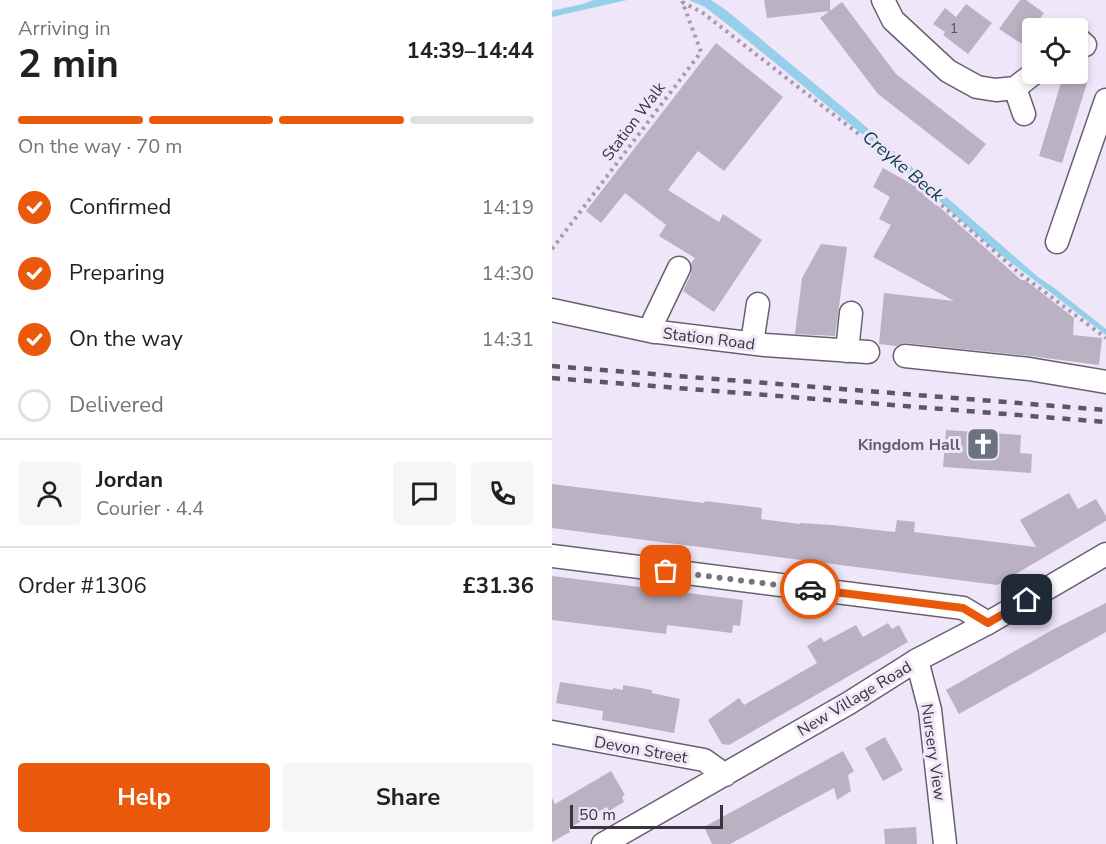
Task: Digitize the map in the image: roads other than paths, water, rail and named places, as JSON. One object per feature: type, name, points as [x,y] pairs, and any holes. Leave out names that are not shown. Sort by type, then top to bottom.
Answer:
[{"type":"street","points":[[883,0],[893,20],[948,71],[977,87],[996,90],[1015,88],[1022,83]]},
{"type":"street","points":[[1015,88],[1024,114]]},
{"type":"street","points":[[1057,242],[1106,100]]},
{"type":"street","points":[[654,332],[654,320],[679,268]]},
{"type":"street","points":[[752,343],[758,303]]},
{"type":"street","name":"Station Road","points":[[552,310],[654,332],[857,352],[851,313]]},
{"type":"street","points":[[905,356],[1029,369],[1106,382]]},
{"type":"street","name":"New Village Road","points":[[603,844],[725,775],[917,660],[988,623],[1106,554]]},
{"type":"street","points":[[552,556],[963,608],[988,623]]},
{"type":"street","name":"Nursery View","points":[[917,660],[930,710],[945,844]]},
{"type":"street","name":"Devon Street","points":[[552,732],[704,760],[725,775]]},
{"type":"water","points":[[594,0],[627,0],[552,17],[552,11]]},
{"type":"water","name":"Creyke Beck","points":[[689,0],[711,0],[726,10],[857,119],[1038,277],[1106,329],[1106,335],[992,248],[879,148],[747,40],[705,7]]},
{"type":"railway","points":[[552,366],[1106,410]]},
{"type":"railway","points":[[552,378],[1106,422]]},
{"type":"place","name":"Kingdom Hall","points":[[983,444]]}]
